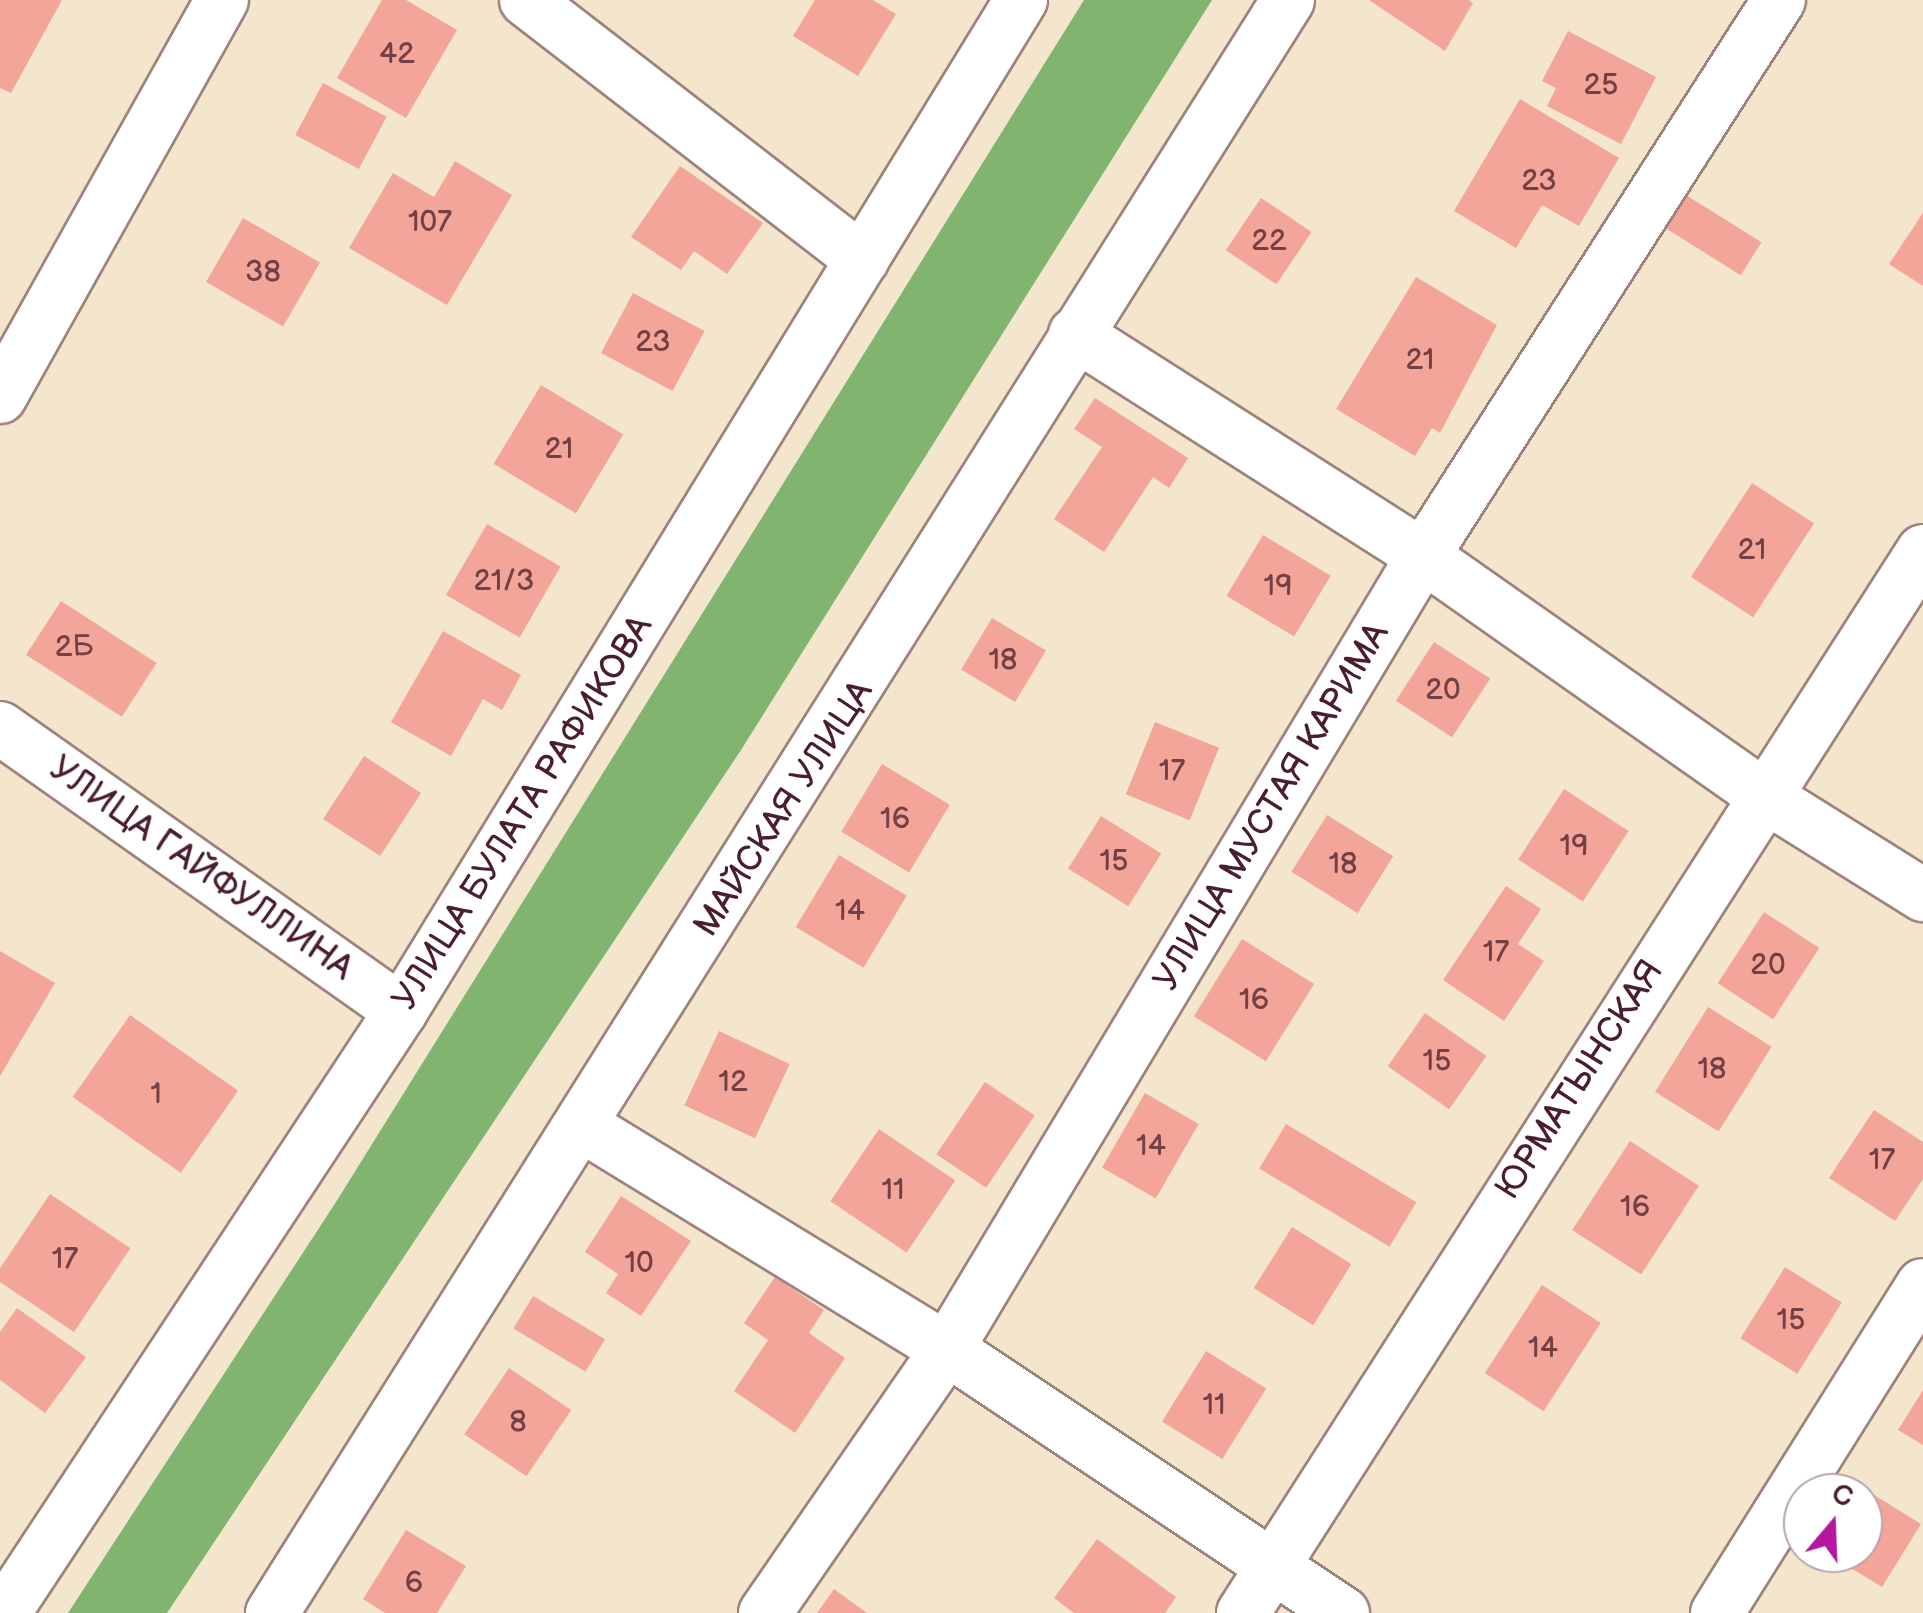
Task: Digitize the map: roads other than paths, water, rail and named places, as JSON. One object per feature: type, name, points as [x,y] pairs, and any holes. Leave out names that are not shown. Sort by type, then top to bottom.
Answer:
[{"type":"street","points":[[0,397],[222,0]]},
{"type":"street","points":[[526,0],[862,260]]},
{"type":"street","name":"УЛИЦА БУЛАТА РАФИКОВА","points":[[4,1613],[401,1011],[1022,0]]},
{"type":"street","name":"МАЙСКАЯ УЛИЦА","points":[[272,1613],[1288,0]]},
{"type":"street","name":"УЛИЦА МУСТАЯ КАРИМА","points":[[765,1613],[947,1350],[1423,556],[1780,0]]},
{"type":"street","points":[[1075,334],[1423,556],[1763,796],[1923,895]]},
{"type":"street","name":"ЮРМАТЫНСКАЯ","points":[[1243,1613],[1923,551]]},
{"type":"street","name":"УЛИЦА ГАЙФУЛЛИНА","points":[[0,728],[401,1011]]},
{"type":"street","points":[[581,1125],[947,1350],[1343,1613]]},
{"type":"street","points":[[1717,1613],[1923,1285]]}]
